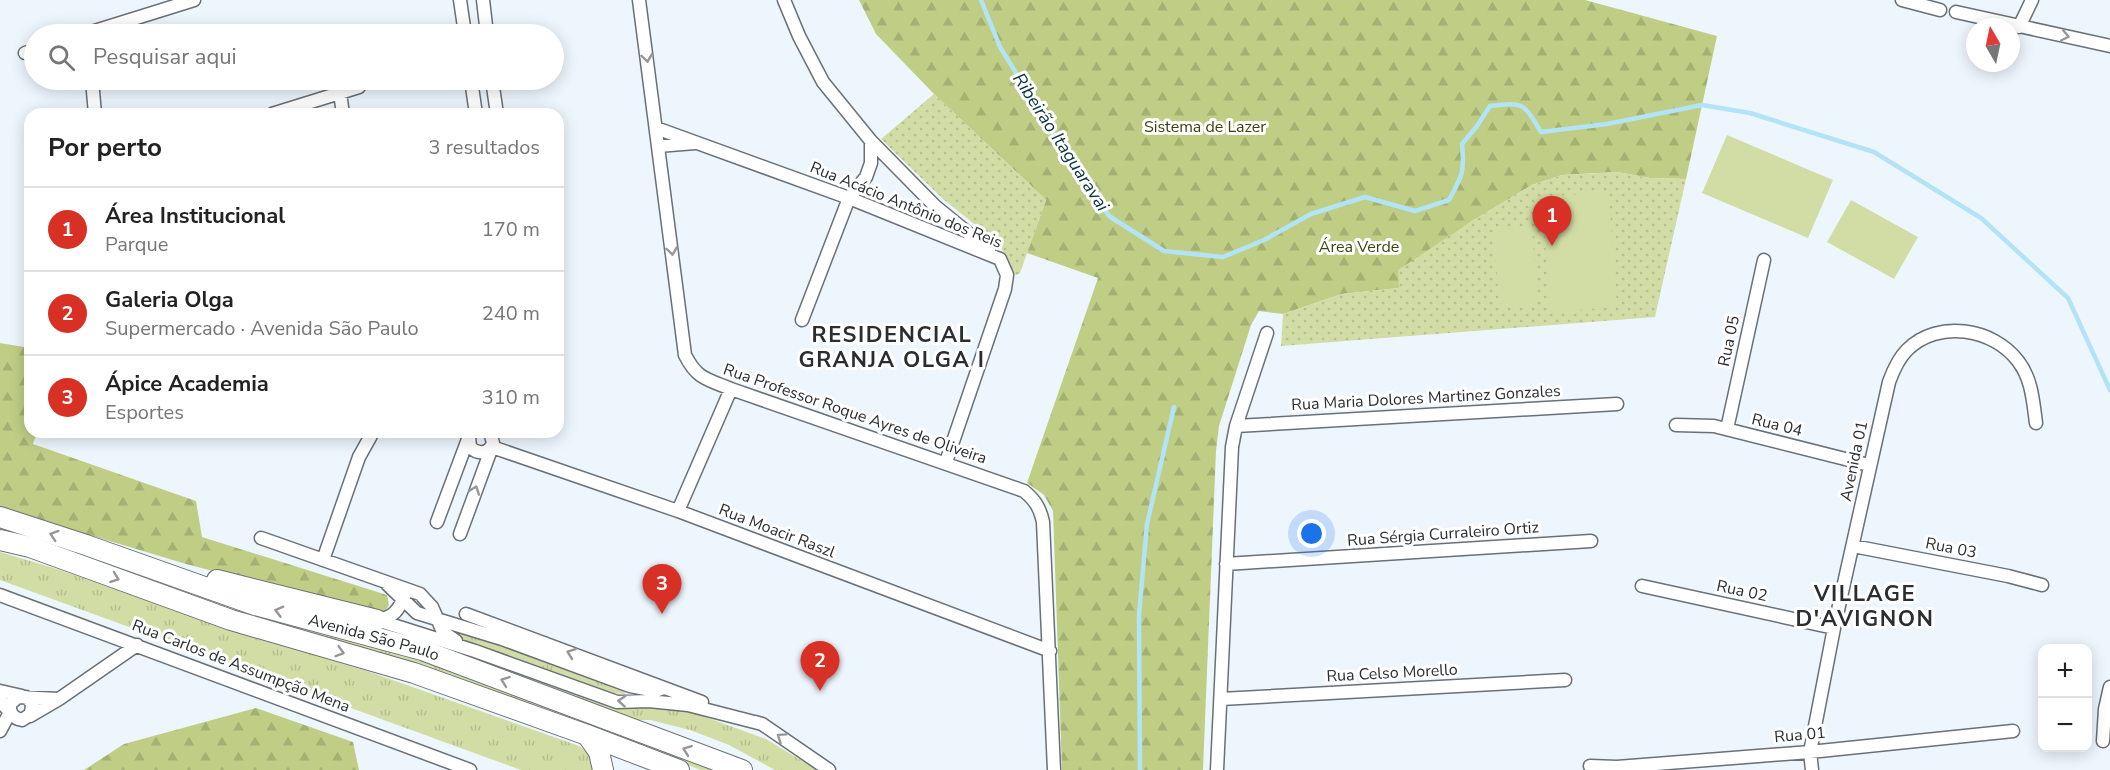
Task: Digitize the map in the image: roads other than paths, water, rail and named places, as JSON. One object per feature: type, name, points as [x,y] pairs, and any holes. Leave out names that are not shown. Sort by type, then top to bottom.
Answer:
[{"type":"main road","name":"Avenida São Paulo","points":[[0,517],[255,605],[422,650],[742,770]]},
{"type":"main road","name":"Avenida São Paulo","points":[[0,540],[41,551],[231,620],[414,673],[679,770]]},
{"type":"main road","points":[[86,545],[378,620]]},
{"type":"main road","points":[[587,735],[599,752],[603,770]]},
{"type":"street","points":[[118,24],[194,0]]},
{"type":"street","points":[[460,0],[464,24]]},
{"type":"street","points":[[483,0],[486,24]]},
{"type":"street","name":"Rua Professor Roque Ayres de Oliveira","points":[[639,0],[685,355],[693,370],[703,378],[730,389],[946,462],[1023,491],[1034,499],[1043,522],[1054,770]]},
{"type":"street","points":[[784,0],[799,36],[823,82],[871,141],[935,206],[1000,259]]},
{"type":"street","points":[[1902,0],[1940,10]]},
{"type":"street","points":[[2020,25],[2032,0]]},
{"type":"street","points":[[1956,12],[1981,18]]},
{"type":"street","points":[[2020,27],[2110,46]]},
{"type":"street","points":[[93,90],[94,108]]},
{"type":"street","points":[[291,108],[350,90]]},
{"type":"street","points":[[472,90],[475,108]]},
{"type":"street","points":[[493,90],[495,108]]},
{"type":"street","points":[[340,93],[342,108]]},
{"type":"street","name":"Rua Acácio Antônio dos Reis","points":[[656,128],[849,198],[1000,259],[1007,275],[1005,289],[946,462]]},
{"type":"street","points":[[802,320],[849,198],[867,177],[871,163],[871,141]]},
{"type":"street","name":"Rua Acácio Antônio dos Reis","points":[[658,146],[700,143]]},
{"type":"street","name":"Rua 05","points":[[1727,429],[1764,260]]},
{"type":"street","name":"Avenida 01","points":[[1812,770],[1810,752],[1869,465],[1888,381],[1906,350],[1917,342],[1940,333],[1965,331],[1978,333],[1995,341],[2011,352],[2025,373],[2030,384],[2036,423]]},
{"type":"street","points":[[1217,770],[1232,447],[1236,426],[1267,333]]},
{"type":"street","points":[[678,511],[730,389]]},
{"type":"street","name":"Rua Maria Dolores Martinez Gonzales","points":[[1236,426],[1617,404]]},
{"type":"street","name":"Rua 04","points":[[1676,424],[1714,426],[1869,465]]},
{"type":"street","points":[[359,457],[361,438]]},
{"type":"street","points":[[323,560],[359,457],[370,438]]},
{"type":"street","points":[[437,522],[468,438]]},
{"type":"street","name":"Rua Moacir Raszl","points":[[470,438],[470,447],[477,452],[486,452],[493,438]]},
{"type":"street","points":[[460,534],[493,438]]},
{"type":"street","name":"Rua Moacir Raszl","points":[[496,438],[678,511],[1050,651]]},
{"type":"street","points":[[261,538],[387,584],[405,595],[417,613],[502,639],[630,686],[656,691],[665,688]]},
{"type":"street","name":"Rua Sérgia Curraleiro Ortiz","points":[[1226,564],[1591,541]]},
{"type":"street","name":"Rua 03","points":[[1853,546],[2008,576],[2042,585]]},
{"type":"street","name":"Rua 02","points":[[1642,586],[1834,628]]},
{"type":"street","name":"Rua Carlos de Assumpção Mena","points":[[0,595],[471,770]]},
{"type":"street","points":[[378,620],[390,617],[398,611],[405,595]]},
{"type":"street","points":[[466,614],[762,724],[829,770]]},
{"type":"street","points":[[438,619],[440,627],[447,636],[475,651]]},
{"type":"street","points":[[378,620],[475,651],[617,702],[649,701],[688,705],[762,724]]},
{"type":"street","points":[[0,736],[59,699],[137,645]]},
{"type":"street","name":"Rua Celso Morello","points":[[1221,699],[1565,680]]},
{"type":"street","points":[[2103,741],[2104,709],[2110,687]]},
{"type":"street","points":[[0,691],[24,697],[59,699]]},
{"type":"street","points":[[0,731],[10,712],[12,701],[24,697]]},
{"type":"street","points":[[24,697],[33,706],[28,717]]},
{"type":"street","points":[[0,700],[18,719],[28,717]]},
{"type":"street","name":"Rua 01","points":[[1590,766],[1810,752],[2013,731]]},
{"type":"waterway","name":"Ribeirão Itaguaravai","points":[[981,0],[1000,47],[1062,148],[1109,216],[1164,251],[1223,257],[1264,240],[1311,214],[1365,197],[1415,211],[1449,200],[1462,174],[1462,144],[1490,106],[1510,104],[1522,106],[1541,132],[1607,124],[1702,105],[1750,113],[1874,152],[1981,218],[2068,298],[2110,390]]},
{"type":"waterway","points":[[1140,770],[1139,615],[1147,524],[1174,407]]},
{"type":"place","name":"Área Institucional","points":[[1552,246]]},
{"type":"place","name":"Ápice Academia","points":[[662,614]]},
{"type":"place","name":"Galeria Olga","points":[[820,691]]},
{"type":"district","name":"RESIDENCIAL GRANJA OLGA I","points":[[892,348]]},
{"type":"district","name":"VILLAGE D'AVIGNON","points":[[1865,606]]},
{"type":"park label","name":"Sistema de Lazer","points":[[1205,127]]},
{"type":"park label","name":"Área Verde","points":[[1359,247]]}]
